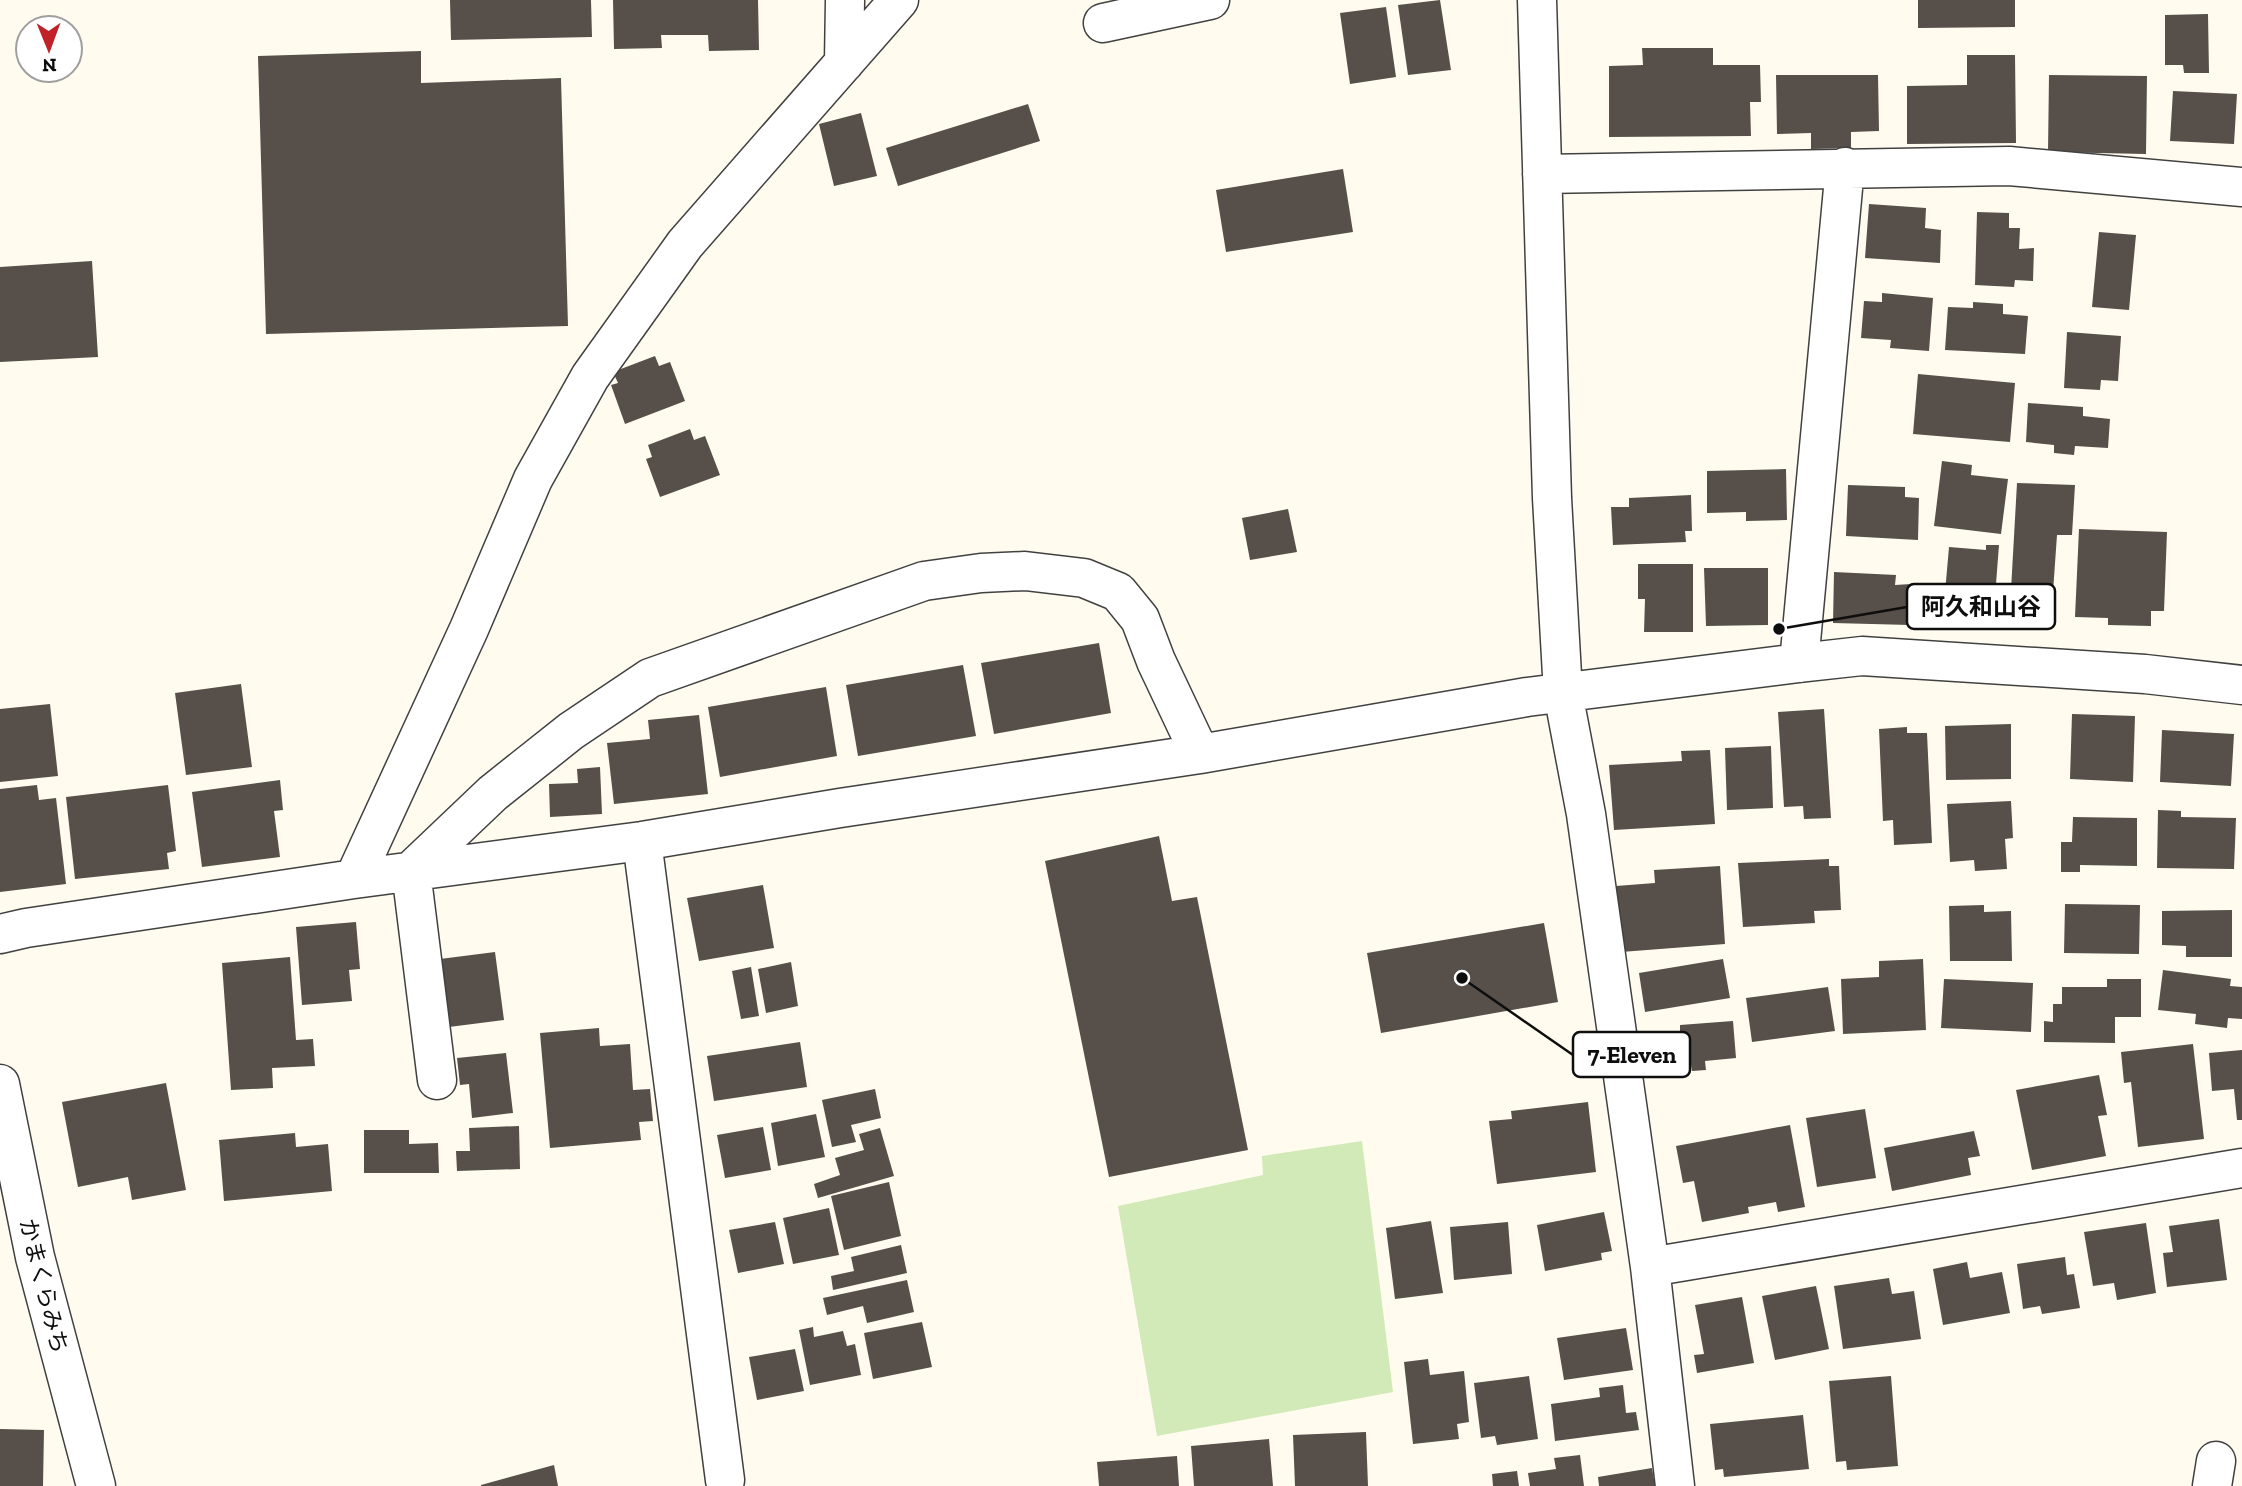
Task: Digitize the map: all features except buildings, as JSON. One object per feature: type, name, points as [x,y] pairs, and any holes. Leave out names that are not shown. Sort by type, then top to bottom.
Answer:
[{"type":"street","points":[[844,63],[845,0]]},
{"type":"street","points":[[354,879],[469,629],[533,479],[590,377],[685,244],[900,0]]},
{"type":"street","points":[[1103,23],[1210,0]]},
{"type":"street","points":[[1537,0],[1552,498],[1563,693],[1586,814],[1650,1267],[1675,1486]]},
{"type":"street","points":[[1542,174],[2009,166],[2242,187]]},
{"type":"street","points":[[1799,663],[1845,167]]},
{"type":"street","points":[[411,871],[493,793],[571,731],[650,678],[923,581],[981,573],[1025,571],[1084,578],[1118,592],[1140,619],[1156,661],[1200,754]]},
{"type":"street","points":[[0,934],[354,879],[642,841],[840,808],[1200,754],[1563,693],[1862,656],[2145,674],[2242,685]]},
{"type":"street","points":[[642,841],[725,1479]]},
{"type":"street","points":[[411,871],[437,1080]]},
{"type":"street","name":"かまくらみち","points":[[0,1084],[35,1257],[96,1486]]},
{"type":"street","points":[[1650,1267],[2242,1168]]},
{"type":"green space","points":[[1362,1141],[1393,1392],[1157,1436],[1118,1206],[1263,1175],[1262,1156]]},
{"type":"place","name":"阿久和山谷","points":[[1779,629]]},
{"type":"place","name":"7-Eleven","points":[[1462,978]]}]
